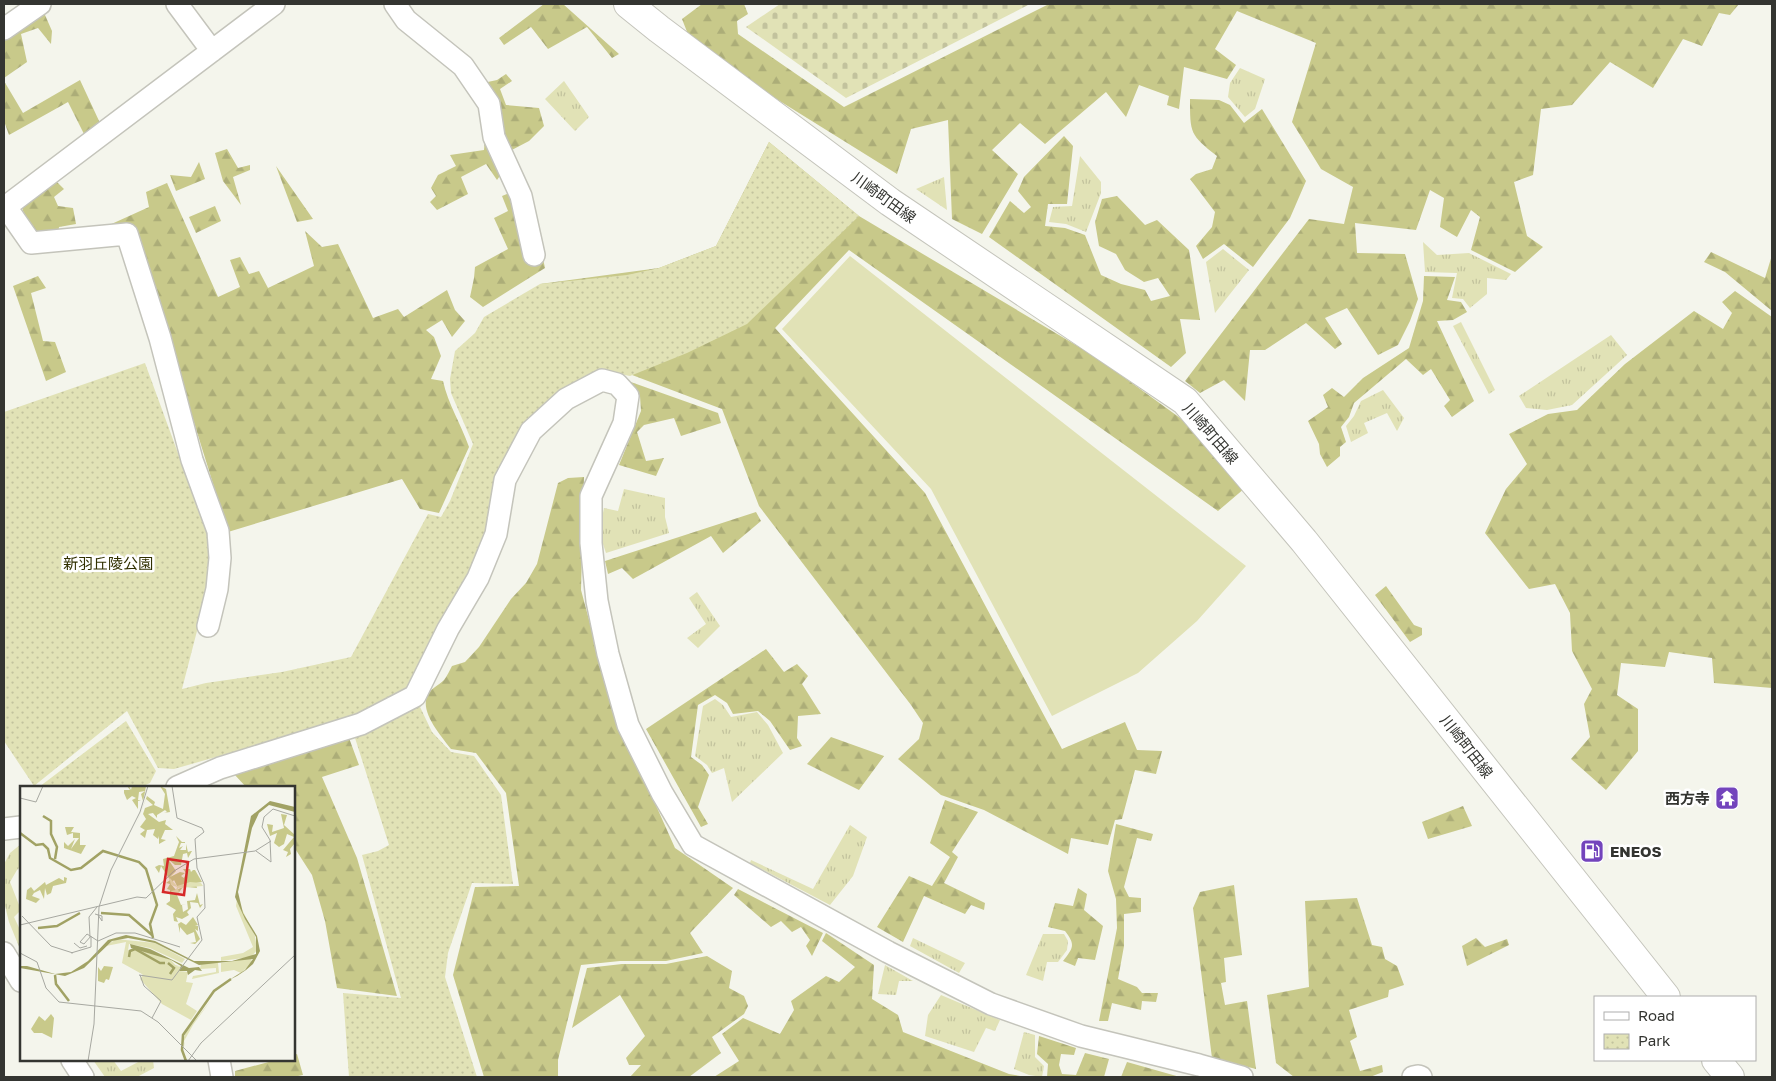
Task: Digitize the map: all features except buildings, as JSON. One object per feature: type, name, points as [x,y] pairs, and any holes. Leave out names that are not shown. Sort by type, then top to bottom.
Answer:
[{"type":"main road","name":"川崎町田線","points":[[628,4],[890,202],[1185,401],[1304,541],[1665,996]]},
{"type":"main road","points":[[1717,1061],[1730,1077]]},
{"type":"street","points":[[4,29],[40,4]]},
{"type":"street","points":[[177,4],[212,51]]},
{"type":"street","points":[[208,626],[218,581],[220,558],[218,531],[192,460],[160,338],[127,234],[31,243],[5,208],[274,4]]},
{"type":"street","points":[[395,4],[406,20],[463,66],[489,104],[494,137],[521,196],[534,255]]},
{"type":"street","points":[[179,786],[220,768],[361,724],[415,696],[448,629],[478,578],[496,534],[505,480],[531,431],[566,399],[602,380],[617,384],[628,396],[624,423],[591,496],[591,543],[597,601],[608,654],[628,725],[662,794],[693,845],[888,952],[991,1004],[1081,1036],[1199,1064],[1242,1077]]},
{"type":"street","points":[[4,829],[20,827]]},
{"type":"street","points":[[4,953],[20,979]]},
{"type":"street","points":[[73,1061],[83,1077]]},
{"type":"street","points":[[219,1061],[222,1077]]},
{"type":"street","points":[[1413,1077],[1421,1077]]},
{"type":"green space","points":[[544,4],[563,4],[619,54],[612,58],[587,27],[548,49],[531,27],[504,45],[499,38]]},
{"type":"green space","points":[[702,4],[744,4],[748,14],[737,21],[738,34],[844,107],[1049,4],[1739,4],[1730,15],[1719,13],[1702,46],[1683,39],[1653,88],[1610,62],[1572,105],[1541,109],[1533,175],[1514,182],[1527,236],[1543,247],[1515,272],[1471,250],[1480,217],[1471,210],[1457,237],[1440,227],[1444,198],[1430,190],[1416,230],[1355,223],[1357,253],[1405,254],[1418,299],[1398,345],[1378,355],[1347,308],[1325,318],[1342,344],[1335,349],[1306,323],[1265,350],[1250,350],[1245,401],[1224,380],[1200,393],[1185,381],[1309,219],[1344,224],[1353,187],[1321,169],[1292,122],[1316,43],[1237,11],[1215,49],[1236,65],[1227,79],[1184,67],[1179,109],[1167,105],[1169,96],[1139,85],[1126,117],[1106,92],[1045,144],[1020,123],[992,150],[1018,174],[982,234],[952,219],[948,120],[911,129],[897,174],[693,47],[682,19]]},
{"type":"green space","points":[[780,4],[1030,4],[846,98],[746,27]]},
{"type":"green space","points":[[36,15],[45,15],[52,31],[51,44],[38,28],[21,34],[27,62],[4,78],[4,40]]},
{"type":"green space","points":[[1240,68],[1265,79],[1255,109],[1245,117],[1228,97],[1230,83]]},
{"type":"green space","points":[[506,74],[512,81],[500,89],[506,105],[539,108],[544,126],[529,141],[508,152],[483,83],[497,80]]},
{"type":"green space","points":[[80,80],[100,123],[84,134],[68,102],[9,135],[4,121],[4,81],[23,113]]},
{"type":"green space","points":[[564,81],[589,117],[575,131],[545,99]]},
{"type":"green space","points":[[1190,99],[1219,100],[1230,105],[1244,123],[1262,109],[1306,181],[1290,218],[1253,267],[1224,244],[1203,259],[1196,246],[1212,227],[1215,212],[1190,179],[1196,174],[1212,169],[1217,156],[1201,143],[1193,132],[1190,119]]},
{"type":"green space","points":[[1064,136],[1073,146],[1067,204],[1048,204],[1045,226],[1065,228],[1085,235],[1101,275],[1121,284],[1145,290],[1151,301],[1170,296],[1158,278],[1144,282],[1125,270],[1116,254],[1099,246],[1095,222],[1102,199],[1117,196],[1145,225],[1157,220],[1189,250],[1200,320],[1180,319],[1186,353],[1171,367],[989,237],[1010,201],[1024,213],[1031,207],[1018,191],[1024,177]]},
{"type":"green space","points":[[485,139],[504,170],[497,180],[486,164],[461,177],[468,194],[437,210],[430,202],[436,196],[431,188],[438,175],[456,166],[450,155],[484,150]]},
{"type":"green space","points":[[769,142],[859,216],[1096,357],[1187,423],[1245,488],[1218,511],[849,250],[775,328],[925,493],[1062,749],[1125,722],[1137,750],[1162,751],[1156,774],[1135,770],[1122,819],[1115,820],[1108,845],[1071,838],[1068,854],[984,810],[941,795],[898,759],[919,739],[923,723],[759,506],[722,409],[603,364],[540,284],[659,268],[716,246]]},
{"type":"green space","name":"新羽丘陵公園","points":[[769,142],[859,216],[747,324],[687,353],[630,376],[604,371],[525,426],[487,542],[411,688],[432,732],[451,752],[474,756],[501,795],[513,884],[472,883],[448,953],[445,977],[477,1077],[349,1077],[343,993],[401,998],[362,855],[378,851],[389,845],[349,719],[174,769],[158,768],[127,711],[34,786],[4,741],[4,412],[145,363],[209,538],[212,573],[182,689],[206,683],[282,672],[351,657],[428,514],[441,517],[450,501],[473,444],[451,393],[450,379],[455,351],[475,333],[484,317],[540,284],[627,275],[659,268],[716,246]]},
{"type":"green space","points":[[227,149],[238,168],[250,165],[250,170],[233,177],[241,205],[223,181],[215,153]]},
{"type":"green space","points":[[1080,156],[1101,182],[1101,193],[1086,232],[1066,224],[1049,222],[1053,207],[1072,206]]},
{"type":"green space","points":[[199,162],[205,179],[176,191],[170,175],[191,177]]},
{"type":"green space","points":[[276,166],[313,219],[297,222]]},
{"type":"green space","points":[[944,177],[947,210],[916,189]]},
{"type":"green space","points":[[57,182],[64,189],[54,197],[58,206],[73,208],[76,224],[59,227],[58,234],[41,235],[26,222],[22,207]]},
{"type":"green space","points":[[167,183],[218,297],[240,287],[230,260],[240,257],[249,274],[259,271],[268,288],[314,266],[305,231],[322,247],[338,244],[373,318],[398,309],[404,317],[447,290],[455,310],[465,321],[452,337],[442,320],[426,330],[434,337],[441,356],[431,379],[443,381],[448,398],[469,447],[439,513],[420,509],[402,479],[228,532],[134,229],[96,231],[149,207],[146,192]]},
{"type":"green space","points":[[512,192],[535,222],[545,268],[483,307],[470,297],[475,267],[508,249],[494,218],[508,211],[502,196]]},
{"type":"green space","points":[[215,206],[221,221],[196,233],[189,217]]},
{"type":"green space","points":[[1423,242],[1437,255],[1469,253],[1511,274],[1506,280],[1487,278],[1487,294],[1470,308],[1463,299],[1452,298],[1457,273],[1425,272]]},
{"type":"green space","points":[[1223,249],[1249,270],[1215,313],[1206,262]]},
{"type":"green space","points":[[1711,252],[1765,278],[1772,255],[1772,311],[1725,272],[1704,262]]},
{"type":"green space","points":[[850,256],[1246,566],[1197,621],[1138,673],[1052,716],[931,489],[782,329]]},
{"type":"green space","points":[[38,276],[46,288],[31,293],[43,341],[55,342],[66,372],[46,381],[13,286]]},
{"type":"green space","points":[[1424,276],[1455,277],[1447,300],[1461,302],[1467,312],[1453,320],[1437,321],[1474,401],[1452,417],[1444,406],[1450,400],[1431,369],[1423,375],[1406,359],[1354,403],[1349,417],[1341,427],[1346,442],[1340,447],[1340,456],[1327,467],[1320,454],[1319,444],[1308,421],[1328,407],[1323,395],[1332,388],[1344,397],[1363,378],[1409,348],[1423,301]]},
{"type":"green space","points":[[1735,291],[1772,317],[1772,688],[1714,683],[1712,658],[1669,652],[1665,667],[1621,663],[1617,695],[1638,709],[1638,751],[1606,790],[1571,759],[1590,737],[1584,704],[1592,689],[1572,651],[1570,613],[1555,584],[1529,589],[1485,533],[1506,489],[1527,464],[1509,434],[1548,414],[1577,410],[1625,364],[1694,311],[1723,329],[1732,313],[1722,302]]},
{"type":"green space","points":[[1461,322],[1495,390],[1489,394],[1453,326]]},
{"type":"green space","points":[[1611,335],[1627,355],[1572,405],[1547,410],[1526,408],[1519,396]]},
{"type":"green space","points":[[628,381],[718,413],[721,423],[681,436],[674,418],[644,425],[637,432],[646,461],[664,458],[656,476],[619,465],[641,411],[640,396]]},
{"type":"green space","points":[[1383,390],[1404,418],[1397,431],[1387,413],[1364,423],[1368,433],[1351,442],[1346,426],[1354,416],[1361,401]]},
{"type":"green space","points":[[584,477],[581,590],[613,709],[675,848],[733,888],[690,933],[703,953],[666,961],[620,961],[581,965],[558,1060],[558,1077],[484,1077],[453,975],[475,887],[519,886],[506,793],[476,753],[451,749],[428,714],[426,699],[430,691],[444,680],[452,666],[465,662],[479,647],[511,599],[526,583],[537,564],[558,483],[568,478]]},
{"type":"green space","points":[[624,489],[665,498],[665,517],[669,533],[606,553],[599,532],[604,508],[618,511]]},
{"type":"green space","points":[[756,512],[761,521],[723,553],[711,536],[633,579],[622,568],[608,574],[605,561]]},
{"type":"green space","points":[[1386,586],[1414,625],[1422,628],[1422,635],[1410,642],[1375,595]]},
{"type":"green space","points":[[697,592],[720,626],[698,648],[687,638],[706,624],[689,598]]},
{"type":"green space","points":[[766,649],[784,672],[797,664],[808,676],[802,684],[821,714],[798,716],[797,738],[802,746],[790,750],[770,721],[758,711],[733,714],[727,703],[715,695],[698,705],[691,757],[702,765],[709,775],[698,807],[708,824],[701,827],[646,729]]},
{"type":"green space","points":[[715,699],[723,705],[731,717],[757,712],[768,725],[783,753],[732,802],[724,768],[712,773],[707,765],[695,756],[703,706]]},
{"type":"green space","points":[[126,721],[156,771],[150,783],[143,786],[40,786]]},
{"type":"green space","points":[[831,737],[884,756],[859,790],[807,764]]},
{"type":"green space","points":[[349,738],[359,765],[322,777],[357,858],[397,996],[337,988],[325,921],[312,875],[295,849],[295,786],[245,786],[234,774]]},
{"type":"green space","points":[[945,800],[978,812],[952,852],[958,857],[944,883],[985,903],[984,910],[971,905],[965,914],[924,896],[903,942],[877,927],[909,876],[932,886],[950,857],[930,843]]},
{"type":"green space","points":[[1463,806],[1472,826],[1428,839],[1422,822]]},
{"type":"green space","points":[[1116,824],[1153,834],[1151,841],[1137,838],[1124,887],[1129,897],[1141,898],[1141,912],[1124,914],[1124,946],[1118,979],[1137,987],[1142,993],[1158,993],[1156,1002],[1142,1001],[1141,1010],[1112,1003],[1108,1021],[1099,1021],[1117,928],[1116,899],[1108,871]]},
{"type":"green space","points":[[850,825],[867,837],[853,876],[830,905],[750,863],[751,860],[813,889]]},
{"type":"green space","points":[[20,845],[20,867],[10,882],[20,907],[20,911],[14,917],[20,930],[20,949],[9,922],[4,902],[4,864],[10,853]]},
{"type":"green space","points":[[1234,885],[1242,955],[1224,958],[1226,982],[1221,983],[1225,1005],[1247,1001],[1256,1069],[1212,1058],[1193,908],[1200,892]]},
{"type":"green space","points":[[1078,888],[1087,894],[1084,910],[1103,926],[1095,960],[1078,958],[1075,966],[1063,961],[1072,946],[1071,940],[1065,931],[1048,927],[1055,903],[1073,906]]},
{"type":"green space","points":[[738,889],[823,933],[812,956],[806,946],[810,940],[801,927],[792,932],[781,921],[771,927],[734,895]]},
{"type":"green space","points":[[1357,898],[1372,945],[1382,947],[1385,959],[1397,966],[1404,985],[1389,990],[1388,997],[1349,1010],[1357,1037],[1350,1041],[1360,1071],[1382,1065],[1383,1072],[1370,1077],[1294,1077],[1276,1063],[1267,995],[1309,987],[1305,901]]},
{"type":"green space","points":[[826,933],[874,965],[872,999],[898,1015],[903,1032],[1009,1074],[1026,1077],[714,1077],[739,1061],[722,1034],[743,1018],[780,1034],[794,1010],[791,1001],[826,976],[839,982],[855,967],[822,941]]},
{"type":"green space","points":[[1043,934],[1064,934],[1068,941],[1067,950],[1058,962],[1047,962],[1043,981],[1026,975]]},
{"type":"green space","points":[[913,938],[965,963],[959,973],[910,946]]},
{"type":"green space","points":[[1476,938],[1485,947],[1507,939],[1509,945],[1467,966],[1462,946]]},
{"type":"green space","points":[[707,956],[732,971],[729,988],[744,996],[748,1006],[744,1014],[712,1037],[721,1053],[689,1077],[630,1077],[641,1065],[629,1065],[626,1058],[645,1036],[620,995],[572,1028],[587,968],[622,964],[666,964]]},
{"type":"green space","points":[[885,965],[913,981],[899,981],[896,995],[878,994]]},
{"type":"green space","points":[[941,995],[1000,1020],[995,1031],[986,1028],[974,1052],[925,1036],[928,1015]]},
{"type":"green space","points":[[1024,1032],[1035,1035],[1035,1057],[1044,1066],[1042,1077],[1029,1075],[1014,1069]]},
{"type":"green space","points":[[1039,1036],[1076,1048],[1074,1055],[1061,1054],[1059,1065],[1062,1074],[1076,1075],[1085,1053],[1109,1059],[1104,1077],[1047,1077],[1048,1064],[1037,1054]]},
{"type":"green space","points":[[297,1054],[303,1075],[293,1077],[235,1077],[235,1071],[272,1061],[295,1061],[295,1055]]},
{"type":"green space","points":[[94,1061],[114,1061],[121,1071],[140,1061],[153,1061],[154,1068],[137,1077],[105,1077]]},
{"type":"green space","points":[[1127,1062],[1180,1077],[1121,1077]]},
{"type":"place","name":"西方寺","points":[[1727,798]]},
{"type":"place","name":"ENEOS","points":[[1592,851]]}]
